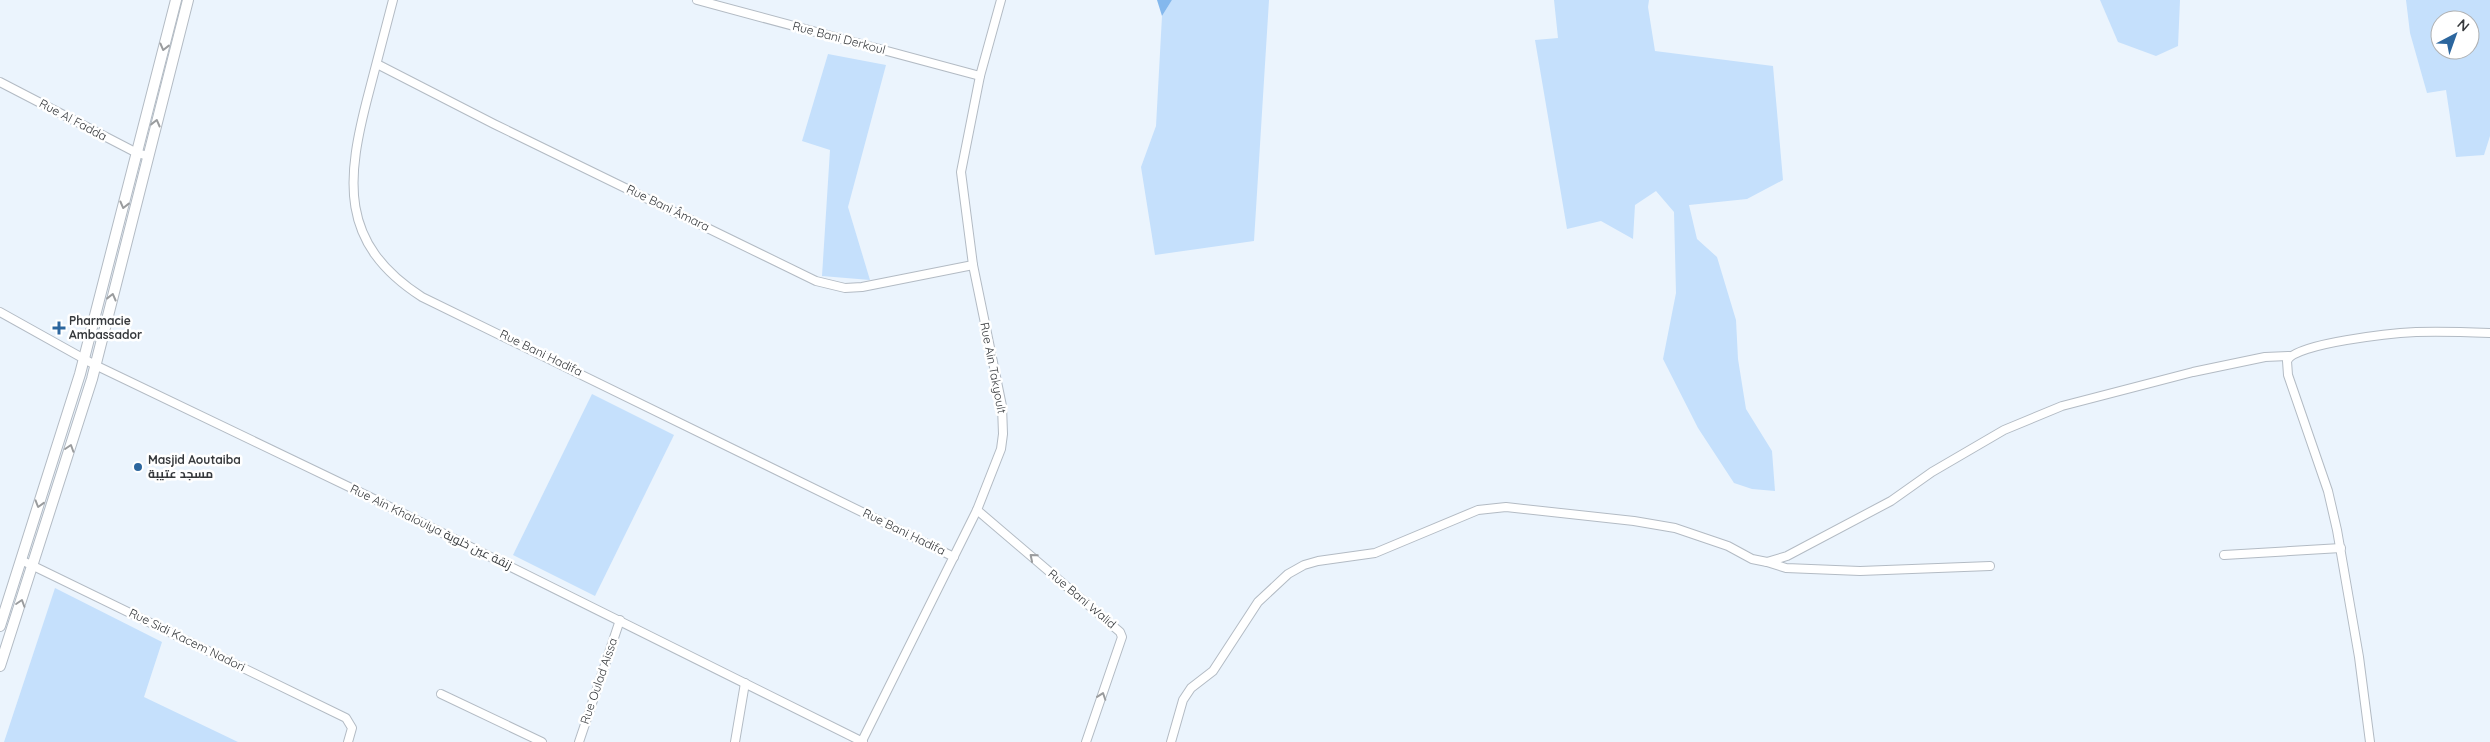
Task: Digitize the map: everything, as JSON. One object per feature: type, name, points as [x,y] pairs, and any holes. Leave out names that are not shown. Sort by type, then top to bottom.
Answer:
[{"type":"street","points":[[13,626],[1,622],[84,359],[176,0]]},
{"type":"street","points":[[0,666],[95,364],[188,0]]},
{"type":"street","name":"Rue Bani Hadifa","points":[[394,0],[355,152],[354,200],[359,222],[369,246],[382,265],[398,281],[422,297],[954,556]]},
{"type":"street","name":"Rue Bani Derkoul","points":[[697,0],[980,76]]},
{"type":"street","name":"Rue Ain Takyoult","points":[[863,742],[977,510],[1001,449],[1004,434],[1002,406],[972,265],[961,172],[980,76],[1002,0]]},
{"type":"street","name":"Rue Bani Âmara","points":[[377,64],[494,124],[823,284],[845,288],[862,287],[972,265]]},
{"type":"street","name":"Rue Al Fadda","points":[[0,82],[137,153],[148,156]]},
{"type":"street","name":"Rue Ain Khalouiya زنقة عين خلوية","points":[[0,312],[84,359],[620,620],[863,742]]},
{"type":"street","points":[[1767,562],[1787,556],[1891,501],[1932,472],[2004,430],[2054,410],[2110,392],[2265,357],[2290,356],[2321,345],[2415,332],[2490,333]]},
{"type":"street","points":[[2290,356],[2286,364],[2288,375],[2328,491],[2341,548],[2370,742]]},
{"type":"street","points":[[1171,742],[1188,693],[1213,672],[1251,610],[1265,594],[1288,574],[1318,560],[1362,556],[1391,548],[1441,524],[1478,510],[1523,508],[1675,528],[1728,546],[1752,559],[1786,568],[1860,570],[1990,566]]},
{"type":"street","name":"Rue Bani Walid","points":[[977,510],[1120,632],[1122,637],[1086,742]]},
{"type":"street","points":[[2224,555],[2341,548]]},
{"type":"street","name":"Rue Sidi Kacem Nadori","points":[[21,560],[346,718],[352,728],[348,742]]},
{"type":"street","name":"Rue Oulad Aissa","points":[[579,742],[620,620]]},
{"type":"street","points":[[735,742],[744,683]]},
{"type":"street","points":[[441,694],[542,742]]},
{"type":"shaded area","points":[[1157,0],[1172,0],[1162,16]]},
{"type":"shaded area","points":[[1172,0],[1269,0],[1254,241],[1155,255],[1141,167],[1156,126],[1162,16]]},
{"type":"shaded area","points":[[1554,0],[1649,0],[1648,7],[1655,51],[1773,66],[1783,180],[1747,199],[1689,205],[1697,239],[1717,257],[1736,320],[1738,359],[1746,409],[1772,451],[1775,491],[1752,489],[1734,483],[1698,428],[1663,359],[1676,293],[1674,212],[1656,191],[1635,205],[1633,239],[1601,221],[1567,229],[1535,40],[1558,38]]},
{"type":"shaded area","points":[[2100,0],[2180,0],[2178,46],[2156,56],[2118,42]]},
{"type":"shaded area","points":[[2406,0],[2490,0],[2490,136],[2484,155],[2456,157],[2446,90],[2427,93],[2410,33]]},
{"type":"shaded area","points":[[828,54],[886,65],[848,207],[870,280],[822,276],[830,150],[802,141]]},
{"type":"shaded area","points":[[592,394],[674,435],[595,596],[513,555]]},
{"type":"shaded area","points":[[55,588],[162,642],[144,697],[238,742],[4,742]]},
{"type":"place","name":"Pharmacie Ambassador","points":[[59,328]]},
{"type":"place","name":"Masjid Aoutaiba مسجد عتيبة","points":[[138,467]]}]
